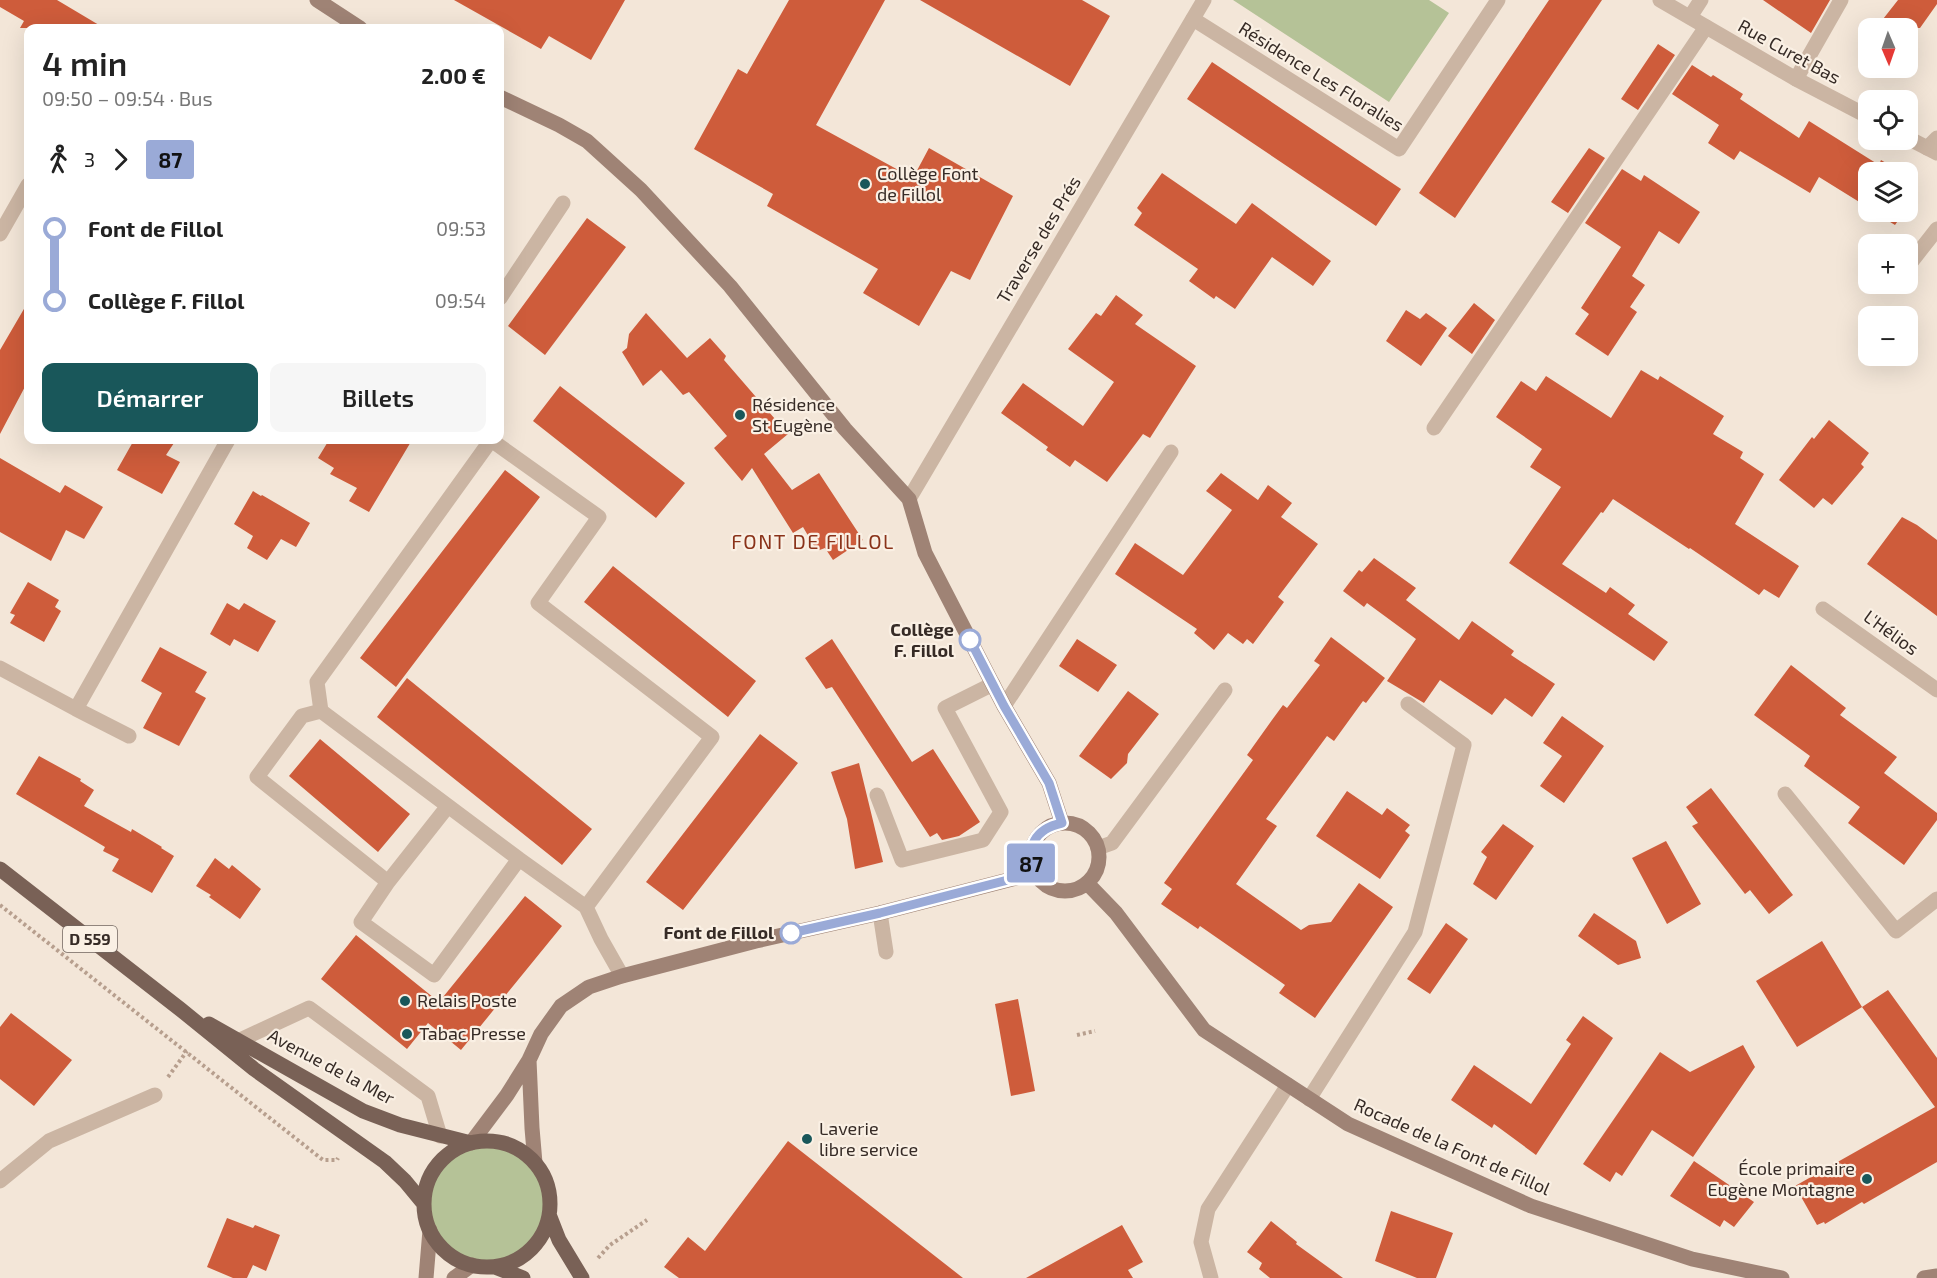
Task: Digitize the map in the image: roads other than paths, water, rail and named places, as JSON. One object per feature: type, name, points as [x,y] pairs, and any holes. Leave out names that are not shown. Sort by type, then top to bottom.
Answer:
[{"type":"main road","name":"Avenue de la Mer","points":[[0,869],[254,1069],[385,1162],[424,1204]]},
{"type":"main road","name":"Avenue de la Mer","points":[[180,1009],[240,1040],[363,1111],[400,1125],[471,1143]]},
{"type":"main road","points":[[495,1267],[514,1261],[531,1250],[543,1235],[550,1217],[550,1197],[546,1179],[535,1162],[520,1150],[502,1142],[486,1140],[471,1143],[452,1152],[436,1166],[427,1184],[424,1204],[430,1230],[440,1246],[454,1258],[472,1265],[495,1267],[524,1278]]},
{"type":"main road","points":[[550,1217],[559,1240],[582,1278]]},
{"type":"street","points":[[318,0],[354,24]]},
{"type":"street","name":"Traverse des Prés","points":[[909,499],[1204,0]]},
{"type":"street","name":"Résidence Les Floralies","points":[[1193,19],[1399,149],[1498,0]]},
{"type":"street","name":"Rue Curet Bas","points":[[1660,0],[1796,79],[1858,111]]},
{"type":"street","points":[[1690,17],[1701,0]]},
{"type":"street","points":[[1796,79],[1840,0]]},
{"type":"street","points":[[1434,428],[1706,27]]},
{"type":"street","points":[[504,99],[587,141],[641,190],[730,286],[844,429],[909,499],[926,553],[1004,706],[1049,783],[1062,823]]},
{"type":"street","points":[[1918,141],[1934,146]]},
{"type":"street","points":[[0,234],[24,192]]},
{"type":"street","points":[[504,292],[563,203]]},
{"type":"street","points":[[1918,253],[1937,229]]},
{"type":"street","points":[[76,709],[226,444]]},
{"type":"street","points":[[488,444],[317,682],[321,711],[519,860],[586,907],[622,976]]},
{"type":"street","points":[[497,444],[599,517],[538,603],[712,737],[586,907]]},
{"type":"street","points":[[1004,706],[1172,452]]},
{"type":"street","name":"L'Hélios","points":[[1823,609],[1937,690]]},
{"type":"street","points":[[0,668],[129,736]]},
{"type":"street","points":[[877,795],[902,860],[984,840],[1001,812],[945,708],[993,684]]},
{"type":"street","points":[[1098,848],[1112,843],[1225,690]]},
{"type":"street","points":[[1309,1099],[1415,932],[1464,745],[1408,704]]},
{"type":"street","points":[[321,711],[303,716],[257,777],[388,882]]},
{"type":"street","points":[[1785,794],[1896,931],[1937,898]]},
{"type":"street","points":[[448,806],[388,882],[361,922],[434,975],[519,860]]},
{"type":"street","points":[[1062,823],[1077,825],[1086,830],[1098,848],[1097,867],[1087,883],[1079,888],[1058,890],[1049,887],[1035,873],[1030,854],[1037,837],[1050,826],[1062,823]]},
{"type":"street","points":[[471,1143],[502,1102],[529,1060],[541,1034],[561,1006],[589,987],[622,976],[756,941],[880,913],[1035,873]]},
{"type":"street","name":"Rocade de la Font de Fillol","points":[[1087,883],[1116,913],[1204,1030],[1348,1124],[1531,1206],[1692,1259],[1782,1278]]},
{"type":"street","points":[[880,913],[886,952]]},
{"type":"street","points":[[240,1040],[309,1008],[428,1096],[440,1136]]},
{"type":"street","points":[[529,1060],[535,1162]]},
{"type":"street","points":[[1211,1278],[1201,1242],[1208,1209],[1288,1084]]},
{"type":"street","points":[[0,1181],[49,1141],[155,1095]]},
{"type":"street","points":[[426,1278],[430,1230]]},
{"type":"street","points":[[454,1278],[472,1265]]},
{"type":"street","points":[[1924,1278],[1937,1276]]},
{"type":"place","name":"Collège Font de Fillol","points":[[865,184]]},
{"type":"place","name":"Résidence St Eugène","points":[[740,415]]},
{"type":"place","name":"Collège F. Fillol","points":[[970,640]]},
{"type":"place","name":"Font de Fillol","points":[[791,933]]},
{"type":"place","name":"Relais Poste","points":[[405,1001]]},
{"type":"place","name":"Tabac Presse","points":[[407,1034]]},
{"type":"place","name":"Laverie libre service","points":[[807,1139]]},
{"type":"place","name":"École primaire Eugène Montagne","points":[[1867,1179]]},
{"type":"district","name":"FONT DE FILLOL","points":[[813,542]]}]
